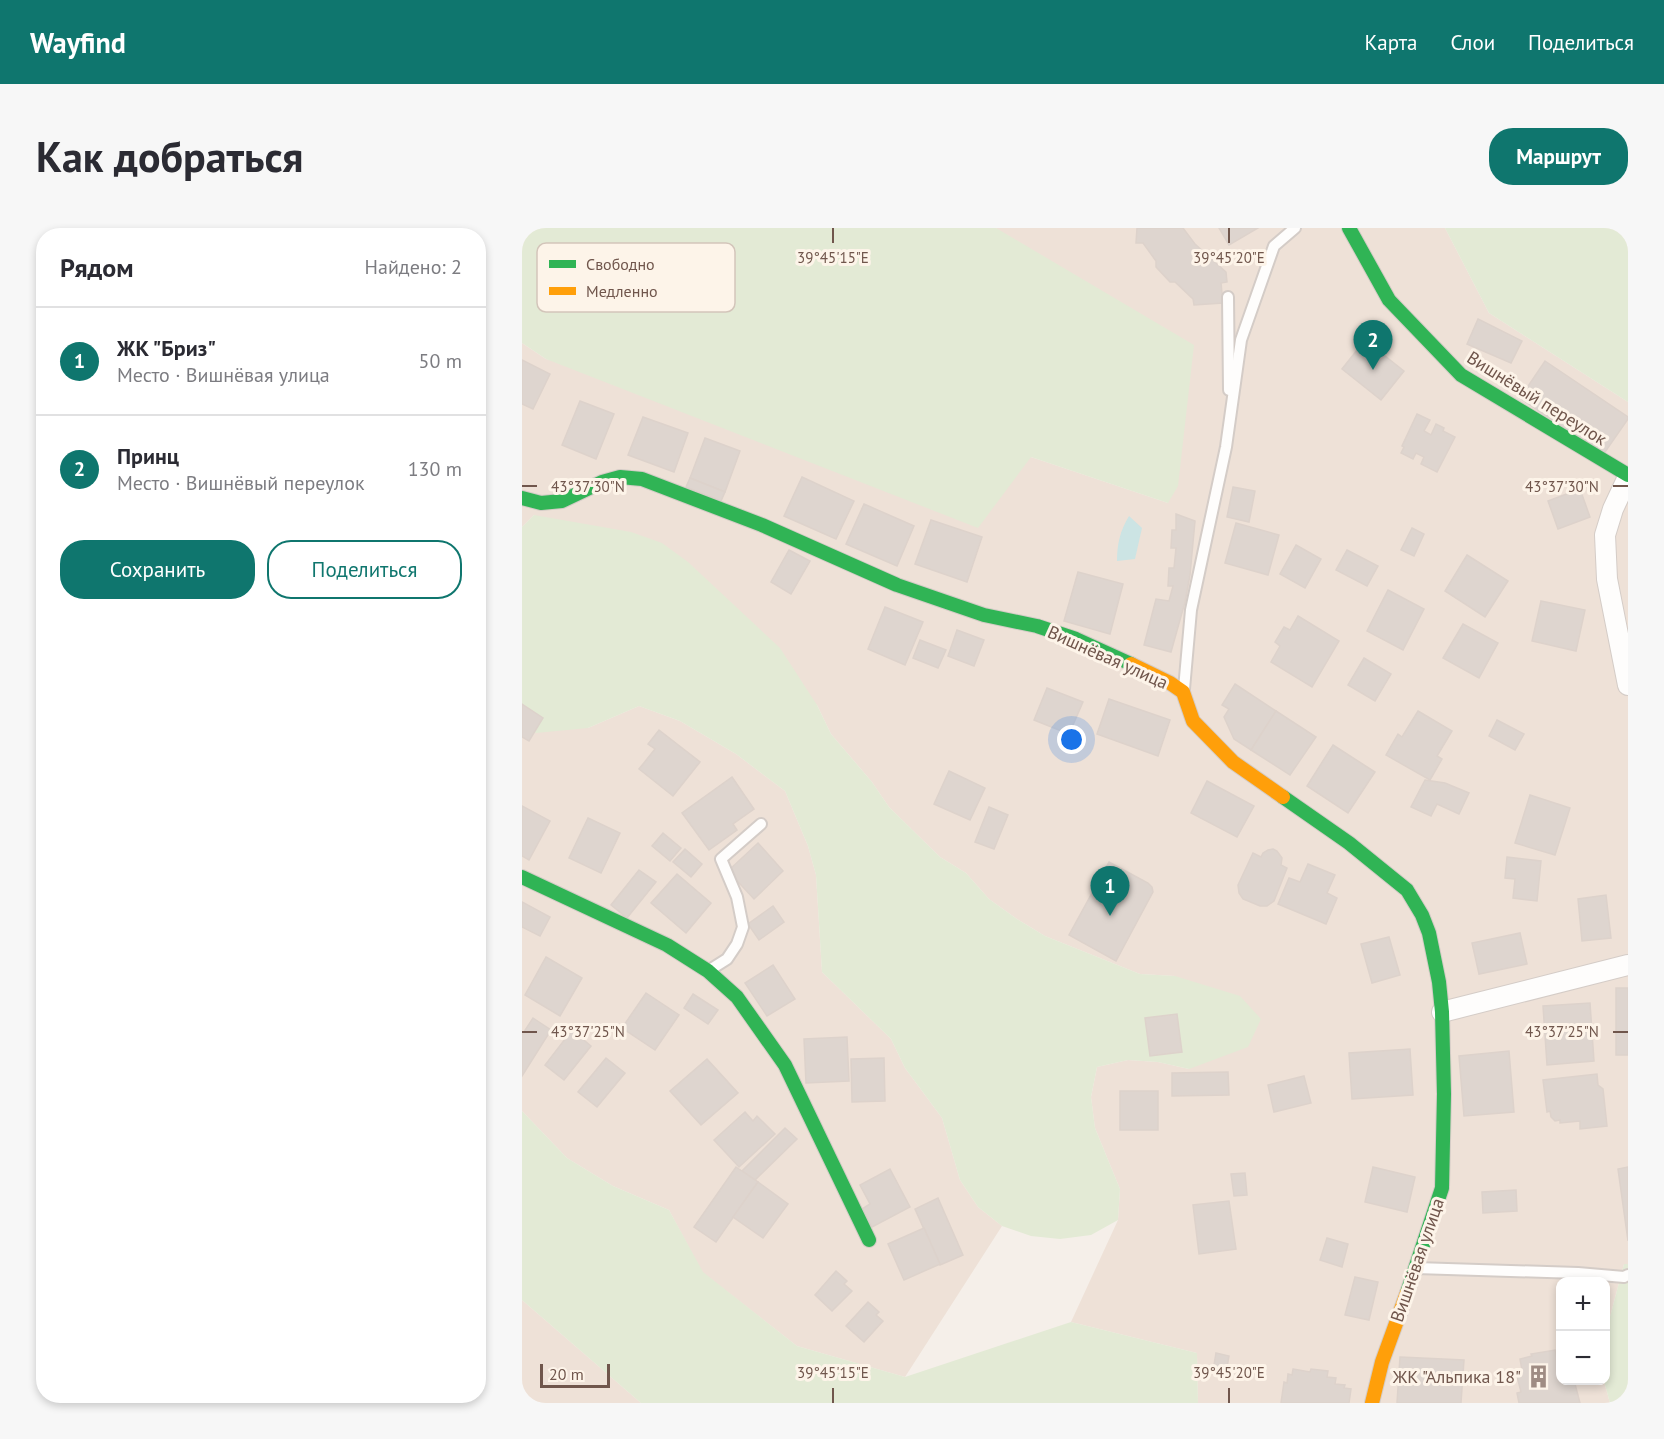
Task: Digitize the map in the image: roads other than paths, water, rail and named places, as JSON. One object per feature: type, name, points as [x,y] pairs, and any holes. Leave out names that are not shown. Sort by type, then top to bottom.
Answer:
[{"type":"street","name":"Вишнёвый переулок","points":[[1349,228],[1389,300],[1461,375],[1628,476]]},
{"type":"street","points":[[1628,476],[1613,509],[1605,535],[1607,579],[1628,685]]},
{"type":"street","name":"Вишнёвая улица","points":[[522,498],[540,503],[562,501],[620,477],[642,479],[762,525],[897,585],[984,615],[1037,626],[1076,639],[1134,665],[1170,683],[1184,693],[1193,721],[1233,762],[1349,843],[1407,890],[1422,915],[1429,933],[1434,952],[1442,1012],[1444,1094],[1442,1188],[1382,1362],[1372,1400]]},
{"type":"street","points":[[522,877],[667,945],[708,971],[737,998],[785,1065],[869,1240]]},
{"type":"street","points":[[1442,1012],[1628,965]]},
{"type":"lane","points":[[1184,693],[1191,610],[1226,447],[1241,340],[1274,246],[1295,228]]},
{"type":"lane","points":[[1228,297],[1229,428]]},
{"type":"lane","points":[[708,971],[727,959],[737,944],[743,927],[737,897],[721,859],[761,824]]},
{"type":"lane","points":[[1416,1268],[1578,1273],[1627,1277]]},
{"type":"water","points":[[1129,516],[1142,528],[1135,559],[1117,561],[1120,538]]},
{"type":"place","name":"Принц","points":[[1373,370]]},
{"type":"place","name":"ЖК \"Бриз\"","points":[[1110,916]]},
{"type":"place","name":"ЖК \"Альпика 18\"","points":[[1539,1376]]}]
